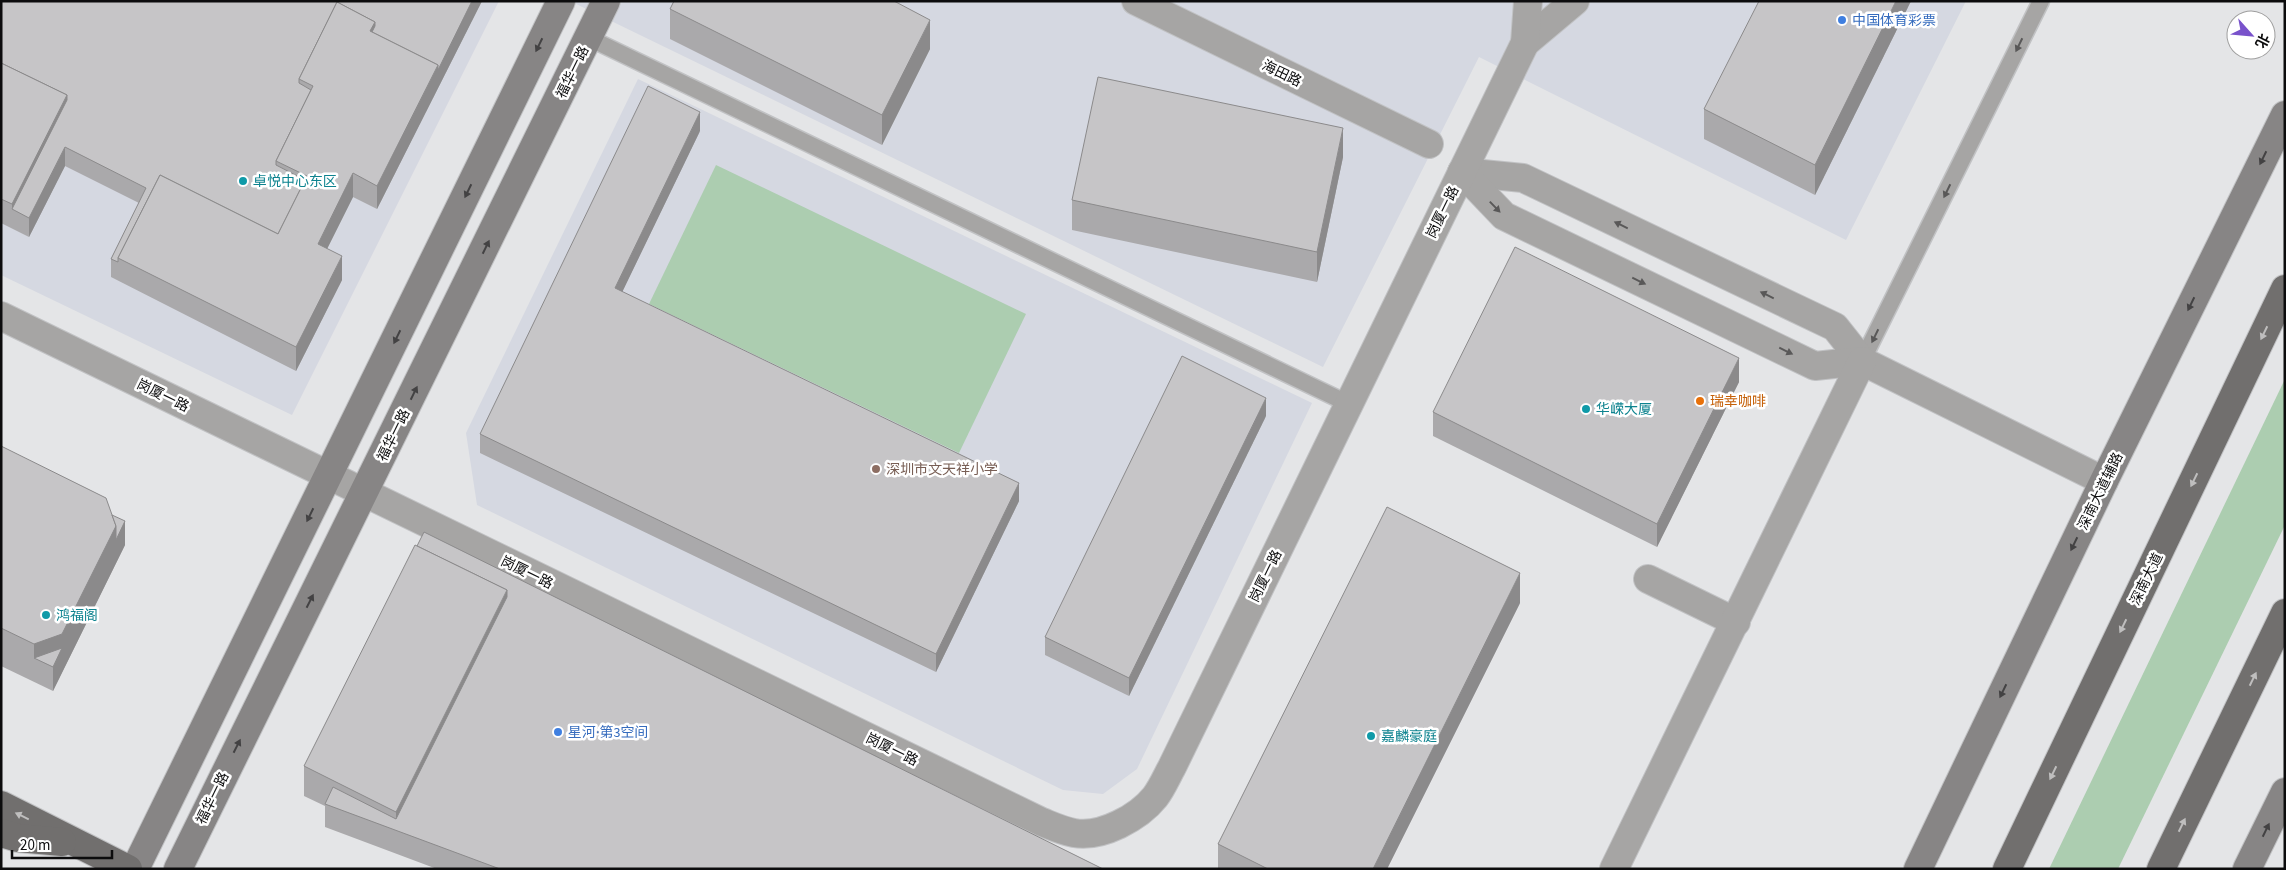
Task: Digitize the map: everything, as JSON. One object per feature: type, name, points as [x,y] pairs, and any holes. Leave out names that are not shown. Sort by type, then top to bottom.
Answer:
[{"type":"main road","name":"深南大道","points":[[2008,869],[2285,289]]},
{"type":"main road","points":[[2161,869],[2285,613]]},
{"type":"main road","points":[[1,805],[128,869]]},
{"type":"main road","points":[[1,833],[18,838],[79,844]]},
{"type":"street","points":[[135,869],[561,1]]},
{"type":"street","name":"福华一路","points":[[178,869],[606,1]]},
{"type":"street","name":"海田路","points":[[1136,1],[1429,144]]},
{"type":"street","points":[[1462,172],[1525,43],[1528,1]]},
{"type":"street","points":[[1525,43],[1575,1]]},
{"type":"street","name":"深南大道辅路","points":[[1918,869],[2104,481],[2285,114]]},
{"type":"street","name":"岗厦一路","points":[[1,316],[1033,818],[1076,834],[1094,832],[1137,816],[1156,796],[1462,172]]},
{"type":"street","name":"岗厦一路","points":[[1462,172],[1504,216],[1815,366],[1862,361]]},
{"type":"street","name":"岗厦一路","points":[[1462,172],[1523,178],[1835,327],[1862,361]]},
{"type":"street","points":[[1614,869],[1862,361],[2104,481]]},
{"type":"street","points":[[1648,579],[1736,622]]},
{"type":"street","points":[[2247,869],[2285,792]]},
{"type":"lane","points":[[1862,361],[2041,1]]},
{"type":"lane","points":[[588,38],[1349,404]]},
{"type":"shaded area","name":"卓悦中心东区","points":[[1,1],[499,1],[292,415],[1,275]]},
{"type":"shaded area","points":[[570,1],[1966,1],[1846,240],[1479,57],[1323,367]]},
{"type":"shaded area","name":"深圳市文天祥小学","points":[[638,79],[1312,403],[1137,769],[1103,794],[1063,790],[477,505],[466,433]]},
{"type":"green space","points":[[716,165],[1026,314],[959,453],[649,304]]},
{"type":"green space","points":[[2285,379],[2285,525],[2118,869],[2049,869]]},
{"type":"building","points":[[1,1],[472,1],[438,70],[438,65],[372,32],[375,22],[337,2],[299,79],[299,83],[311,90],[276,161],[276,165],[305,180],[278,234],[160,175],[118,258],[118,262],[111,259],[146,188],[65,147],[29,218],[12,209],[67,100],[67,95],[1,63]]},
{"type":"building","points":[[674,1],[894,1],[930,20],[882,115],[670,9]]},
{"type":"building","points":[[1759,1],[1896,1],[1815,165],[1704,109]]},
{"type":"building","points":[[337,2],[375,22],[370,31],[438,65],[377,186],[353,173],[318,244],[342,256],[296,347],[118,258],[160,175],[278,234],[307,176],[276,161],[313,86],[299,79]]},
{"type":"building","points":[[1,63],[67,95],[12,204],[1,199]]},
{"type":"building","points":[[1098,77],[1343,128],[1317,252],[1072,200]]},
{"type":"building","points":[[648,86],[700,112],[615,288],[1019,483],[936,654],[480,434]]},
{"type":"building","name":"华嵘大厦","points":[[1515,247],[1739,358],[1657,524],[1433,412]]},
{"type":"building","points":[[1182,356],[1266,398],[1129,678],[1045,637]]},
{"type":"building","name":"鸿福阁","points":[[1,446],[106,498],[116,526],[62,634],[34,644],[1,628]]},
{"type":"building","name":"嘉麟豪庭","points":[[1387,507],[1520,573],[1373,869],[1268,869],[1218,844]]},
{"type":"building","points":[[112,515],[125,521],[116,540],[116,526]]},
{"type":"building","name":"星河·第3空间","points":[[424,532],[1103,869],[500,869],[325,804],[333,787],[396,819],[507,597],[507,590],[417,546]]},
{"type":"building","points":[[415,545],[507,590],[396,812],[304,766]]},
{"type":"building","points":[[62,648],[53,667],[34,658]]},
{"type":"place","name":"中国体育彩票","points":[[1842,20]]},
{"type":"place","name":"卓悦中心东区","points":[[243,181]]},
{"type":"place","name":"瑞幸咖啡","points":[[1700,401]]},
{"type":"place","name":"华嵘大厦","points":[[1586,409]]},
{"type":"place","name":"深圳市文天祥小学","points":[[876,469]]},
{"type":"place","name":"鸿福阁","points":[[46,615]]},
{"type":"place","name":"星河·第3空间","points":[[558,732]]},
{"type":"place","name":"嘉麟豪庭","points":[[1371,736]]}]
